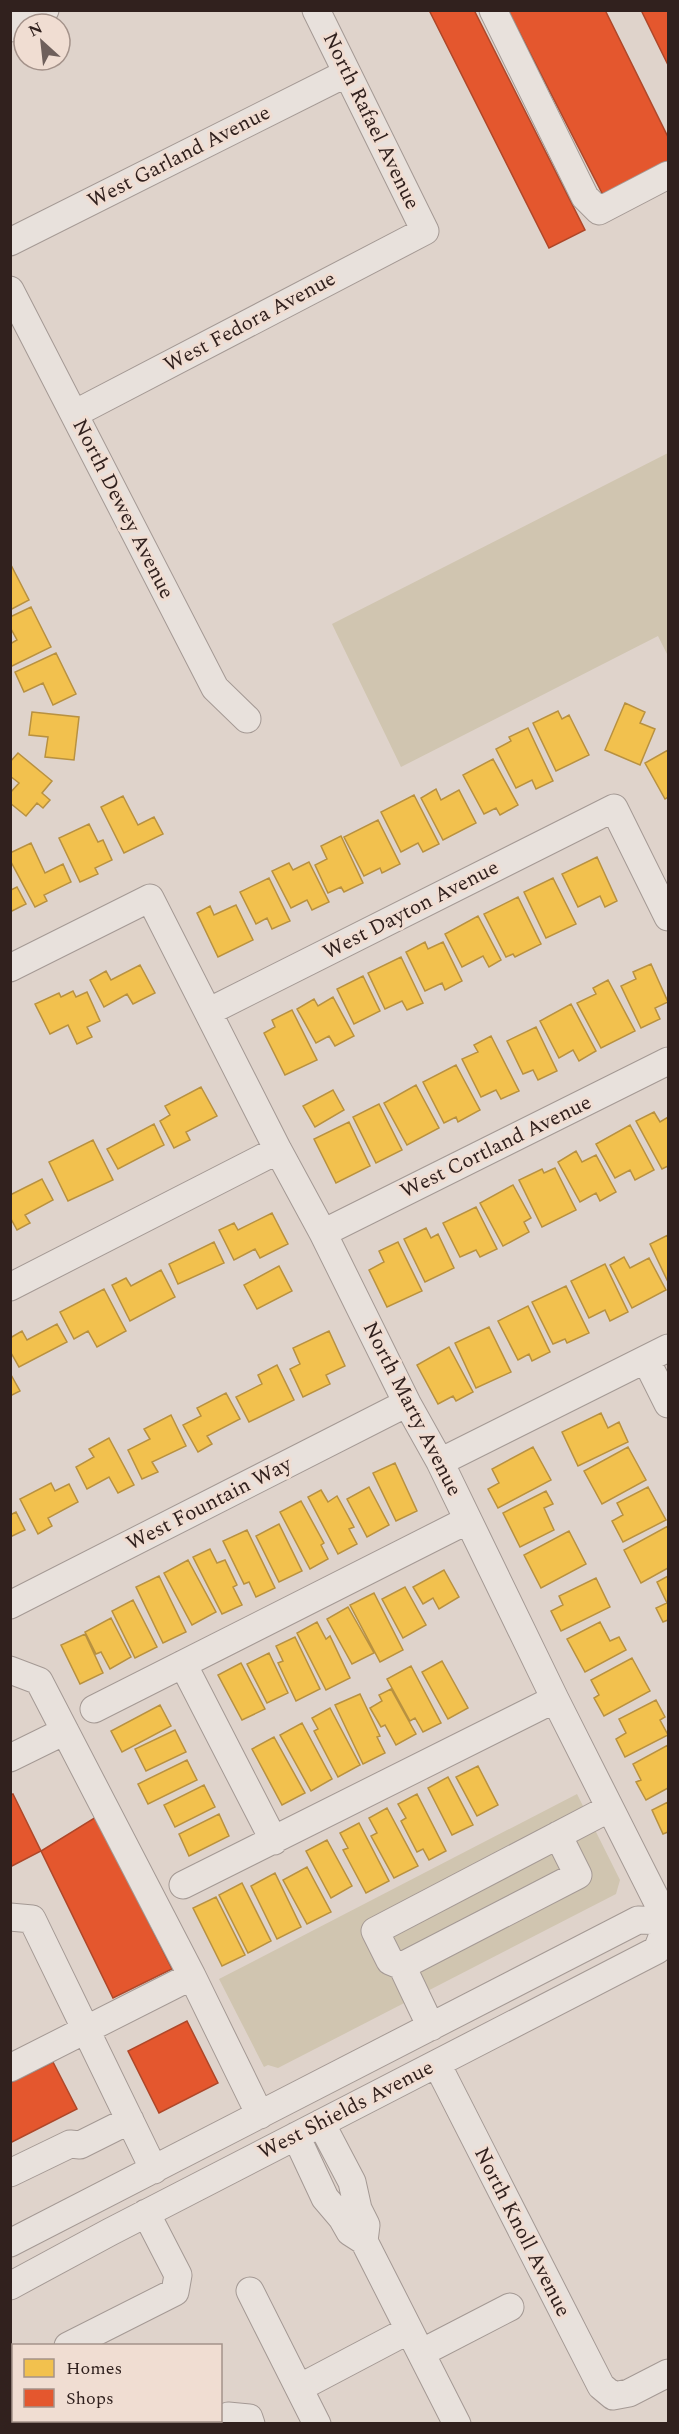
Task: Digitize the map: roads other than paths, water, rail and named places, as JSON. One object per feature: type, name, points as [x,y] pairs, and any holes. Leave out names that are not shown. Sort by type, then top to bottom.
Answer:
[{"type":"street","points":[[10,28],[45,10]]},
{"type":"street","name":"North Rafael Avenue","points":[[316,10],[425,231]]},
{"type":"street","points":[[493,10],[585,197],[599,211],[669,175]]},
{"type":"street","name":"West Garland Avenue","points":[[10,242],[347,73]]},
{"type":"street","name":"West Fedora Avenue","points":[[74,414],[425,231]]},
{"type":"street","name":"North Dewey Avenue","points":[[10,290],[215,688],[247,719]]},
{"type":"street","name":"West Dayton Avenue","points":[[208,1012],[614,808],[669,916]]},
{"type":"street","name":"North Marty Avenue","points":[[10,968],[150,898],[278,1150],[323,1233],[407,1403],[440,1462],[555,1699],[668,1922]]},
{"type":"street","name":"West Cortland Avenue","points":[[323,1233],[669,1061]]},
{"type":"street","points":[[10,1287],[278,1150]]},
{"type":"street","points":[[440,1462],[657,1354],[669,1404]]},
{"type":"street","name":"West Fountain Way","points":[[10,1605],[407,1403]]},
{"type":"street","points":[[94,1709],[468,1520]]},
{"type":"street","points":[[183,1664],[274,1841]]},
{"type":"street","points":[[10,1670],[39,1681],[192,1976],[260,2115],[247,2142],[132,2203],[123,2226]]},
{"type":"street","points":[[183,1885],[555,1699]]},
{"type":"street","points":[[10,1758],[65,1731]]},
{"type":"street","points":[[431,2027],[402,1966],[390,1960],[375,1930],[610,1808]]},
{"type":"street","points":[[402,1966],[578,1875],[558,1835]]},
{"type":"street","points":[[10,1917],[32,1919],[154,2170]]},
{"type":"street","name":"West Shields Avenue","points":[[10,2243],[638,1920],[668,1922],[657,1950],[146,2213],[10,2286]]},
{"type":"street","points":[[10,2068],[192,1976]]},
{"type":"street","name":"North Knoll Avenue","points":[[436,2064],[601,2386],[613,2396],[629,2393],[669,2373]]},
{"type":"street","points":[[10,2173],[70,2144],[80,2145],[130,2120]]},
{"type":"street","points":[[321,2123],[352,2182],[358,2209],[366,2225],[364,2241]]},
{"type":"street","points":[[296,2136],[325,2199],[342,2218],[350,2232],[364,2241],[457,2424]]},
{"type":"street","points":[[10,2260],[57,2236],[70,2213]]},
{"type":"street","points":[[73,2344],[175,2292],[178,2275],[146,2213]]},
{"type":"street","points":[[250,2291],[317,2424]]},
{"type":"street","points":[[299,2388],[415,2341],[510,2307]]},
{"type":"street","points":[[222,2419],[228,2416],[249,2418],[251,2424]]}]
